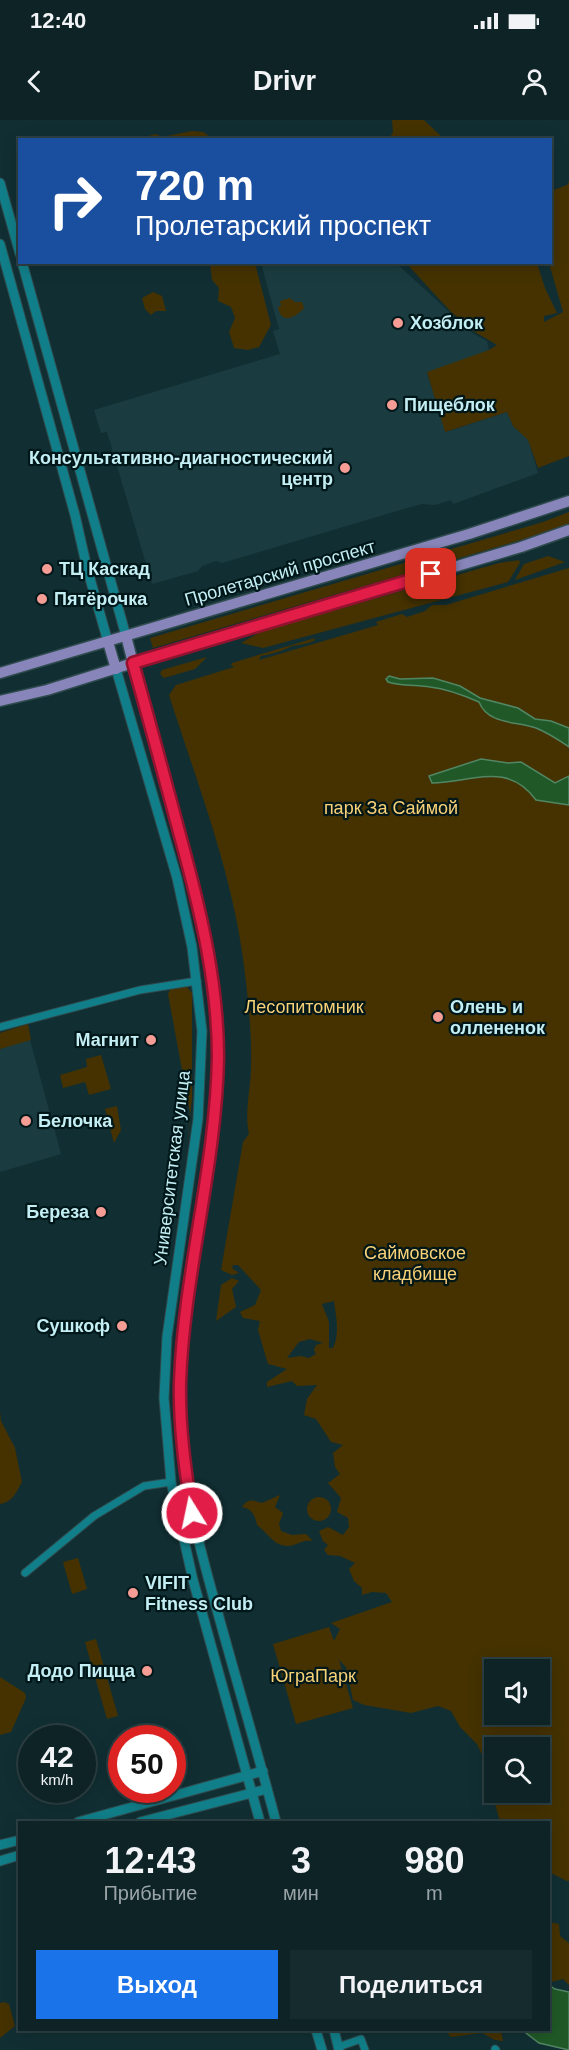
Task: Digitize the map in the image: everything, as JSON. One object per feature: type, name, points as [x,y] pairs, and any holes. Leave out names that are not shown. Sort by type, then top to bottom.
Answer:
[{"type":"main road","points":[[0,183],[18,247]]},
{"type":"main road","name":"Университетская улица","points":[[0,244],[75,515],[87,568],[177,878],[197,981],[202,1031],[201,1083],[194,1157],[170,1317],[165,1372],[165,1422],[171,1482],[193,1580],[260,1821]]},
{"type":"main road","name":"Университетская улица","points":[[23,264],[191,874],[207,943],[216,1006],[218,1054],[214,1127],[185,1320],[180,1382],[181,1442],[198,1540],[276,1821]]},
{"type":"main road","name":"Пролетарский проспект","points":[[0,673],[470,534],[569,501]]},
{"type":"main road","points":[[0,701],[47,690],[569,531]]},
{"type":"main road","points":[[82,1821],[263,1771]]},
{"type":"main road","points":[[144,1821],[267,1789]]},
{"type":"main road","points":[[0,1845],[18,1840]]},
{"type":"main road","points":[[0,1861],[18,1856]]},
{"type":"main road","points":[[316,2031],[322,2050]]},
{"type":"main road","points":[[328,2050],[339,2049],[334,2031]]},
{"type":"street","points":[[0,1027],[140,990],[197,981]]},
{"type":"street","points":[[25,1573],[94,1516],[144,1486],[171,1482]]},
{"type":"street","points":[[339,2049],[362,2039],[365,2050]]},
{"type":"shaded area","points":[[261,264],[397,264],[472,333],[487,341],[489,350],[427,373],[446,432],[507,412],[513,426],[528,439],[538,473],[453,504],[451,500],[435,505],[422,504],[222,563],[216,561],[202,566],[198,571],[152,584],[107,432],[101,433],[94,410],[280,354],[273,331],[279,329]]},
{"type":"shaded area","points":[[389,676],[400,679],[433,678],[460,686],[480,698],[518,708],[535,719],[551,721],[569,728],[569,747],[536,728],[489,715],[479,702],[467,697],[436,688],[388,682],[386,679]]},
{"type":"shaded area","points":[[481,759],[508,763],[521,762],[555,783],[569,776],[569,805],[536,800],[525,788],[513,780],[501,777],[488,776],[432,783],[429,776]]},
{"type":"shaded area","name":"Белочка","points":[[30,1040],[61,1154],[0,1172],[0,1049]]},
{"type":"shaded area","points":[[550,1986],[569,1992],[569,2050],[539,2043],[523,2031],[550,2031]]},
{"type":"green space","points":[[392,120],[424,120],[443,138],[390,138],[393,132]]},
{"type":"green space","points":[[192,131],[203,132],[212,138],[144,137],[156,134],[162,137]]},
{"type":"green space","points":[[569,181],[569,456],[538,468],[528,440],[513,426],[507,412],[445,432],[427,372],[497,345],[475,332],[451,312],[407,264],[537,264],[545,288],[557,313],[544,316],[544,322],[563,312],[549,264],[552,264],[552,191],[567,185]]},
{"type":"green space","points":[[210,264],[255,264],[271,325],[259,347],[248,350],[234,348],[229,332],[235,318],[231,307],[218,301],[219,288],[212,280]]},
{"type":"green space","points":[[153,292],[162,296],[166,311],[156,311],[151,315],[145,309],[142,298]]},
{"type":"green space","points":[[290,298],[295,302],[302,302],[304,308],[297,315],[285,318],[278,307],[281,306],[280,301]]},
{"type":"green space","points":[[569,512],[569,525],[548,532],[153,648],[150,638],[543,522]]},
{"type":"green space","points":[[548,556],[565,562],[515,580],[524,564]]},
{"type":"green space","points":[[519,560],[520,563],[508,582],[263,648],[241,643],[262,631],[499,563]]},
{"type":"green space","name":"парк За Саймой","points":[[569,568],[569,1881],[550,1872],[550,1821],[500,1821],[495,1804],[550,1803],[550,1737],[484,1737],[484,1759],[477,1744],[460,1727],[451,1711],[438,1706],[411,1713],[364,1705],[353,1700],[346,1667],[339,1660],[353,1708],[296,1724],[273,1644],[329,1627],[334,1641],[340,1629],[331,1623],[392,1602],[386,1593],[372,1592],[362,1595],[362,1588],[354,1581],[349,1569],[355,1563],[340,1556],[328,1555],[324,1550],[328,1545],[323,1541],[319,1531],[328,1527],[343,1535],[349,1527],[348,1518],[337,1512],[341,1498],[328,1483],[340,1474],[335,1467],[333,1453],[343,1445],[331,1442],[316,1419],[304,1415],[307,1399],[317,1385],[297,1386],[292,1381],[267,1387],[267,1382],[287,1369],[268,1364],[258,1330],[260,1321],[243,1318],[240,1312],[255,1305],[261,1290],[238,1265],[233,1265],[232,1268],[239,1273],[232,1275],[221,1270],[243,1142],[249,1134],[247,1117],[251,1054],[248,1004],[232,897],[169,695],[176,685],[234,667],[232,663],[315,638],[311,642],[261,656],[259,660],[378,625],[376,622],[402,614],[407,617],[425,611],[432,605],[446,605]],"holes":[[[334,1301],[335,1342],[333,1348],[329,1348],[329,1322],[322,1304]],[[310,1339],[323,1343],[316,1345],[314,1350],[316,1354],[309,1358],[301,1356],[287,1358],[299,1342]]]},
{"type":"green space","points":[[207,657],[195,669],[164,678],[160,674],[162,670]]},
{"type":"green space","points":[[186,986],[192,993],[192,1098],[187,1148],[190,1113],[168,994],[171,988]]},
{"type":"green space","points":[[28,1024],[31,1040],[0,1049],[0,1033]]},
{"type":"green space","points":[[101,1055],[111,1089],[89,1095],[85,1082],[63,1088],[60,1075],[87,1067],[86,1059]]},
{"type":"green space","points":[[117,1106],[121,1130],[114,1143],[105,1109]]},
{"type":"green space","points":[[232,1278],[239,1281],[232,1289],[236,1307],[216,1321],[221,1285]]},
{"type":"green space","points":[[0,1412],[1,1421],[15,1448],[22,1482],[11,1499],[0,1504]]},
{"type":"green space","points":[[280,1495],[275,1507],[283,1513],[279,1524],[281,1531],[292,1535],[306,1534],[313,1541],[282,1545],[257,1525],[251,1511],[242,1507],[249,1501],[262,1503]]},
{"type":"green space","points":[[314,1497],[324,1497],[331,1504],[331,1514],[324,1521],[314,1521],[307,1514],[307,1504]]},
{"type":"green space","points":[[78,1558],[87,1589],[72,1594],[63,1562]]},
{"type":"green space","points":[[96,1639],[118,1716],[107,1719],[85,1642]]},
{"type":"green space","points":[[0,1677],[25,1693],[26,1698],[11,1732],[0,1735]]},
{"type":"green space","points":[[550,1922],[559,1924],[560,1936],[569,1943],[569,1985],[563,1979],[551,1982]]},
{"type":"green space","points":[[0,2003],[9,2004],[15,2026],[0,2038]]},
{"type":"green space","points":[[446,2031],[501,2031],[503,2041],[495,2040],[482,2033],[451,2037]]},
{"type":"place","name":"Хозблок","points":[[398,323]]},
{"type":"place","name":"Пищеблок","points":[[392,405]]},
{"type":"place","name":"Консультативно-диагностический центр","points":[[345,468]]},
{"type":"place","name":"ТЦ Каскад","points":[[47,569]]},
{"type":"place","name":"Пятёрочка","points":[[42,599]]},
{"type":"place","name":"Олень и оллененок","points":[[438,1017]]},
{"type":"place","name":"Магнит","points":[[151,1040]]},
{"type":"place","name":"Белочка","points":[[26,1121]]},
{"type":"place","name":"Береза","points":[[101,1212]]},
{"type":"place","name":"Сушкоф","points":[[122,1326]]},
{"type":"place","name":"VIFIT Fitness Club","points":[[133,1593]]},
{"type":"place","name":"Додо Пицца","points":[[147,1671]]},
{"type":"route","points":[[192,1513],[181,1442],[180,1382],[185,1320],[214,1127],[218,1054],[216,1006],[207,943],[195,891],[133,663],[431,574]]},
{"type":"park label","name":"Лесопитомник","points":[[304,1007]]},
{"type":"park label","name":"Саймовское кладбище","points":[[415,1263]]},
{"type":"park label","name":"ЮграПарк","points":[[313,1676]]}]
